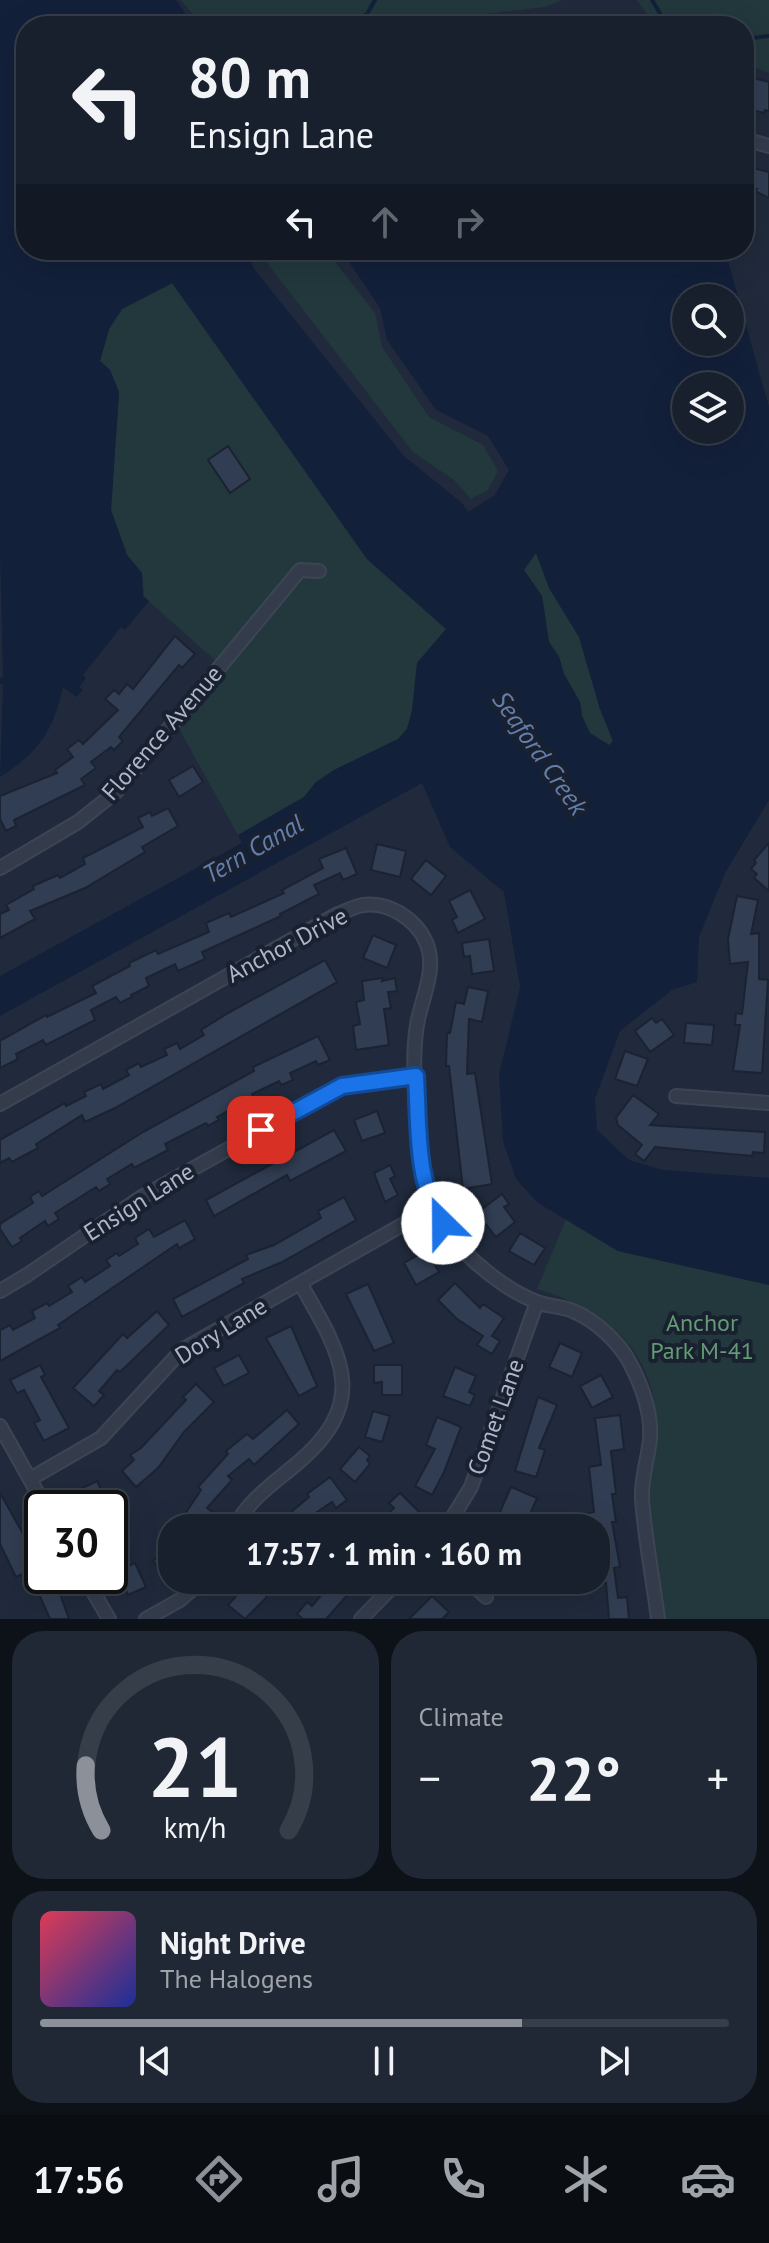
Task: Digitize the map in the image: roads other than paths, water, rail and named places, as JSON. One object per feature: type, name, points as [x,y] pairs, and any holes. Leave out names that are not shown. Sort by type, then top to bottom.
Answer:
[{"type":"street","name":"Florence Avenue","points":[[0,868],[78,822],[117,791],[300,570],[319,571]]},
{"type":"street","name":"Anchor Drive","points":[[0,1104],[334,916],[363,905],[383,906],[403,914],[427,944],[430,969],[416,1027],[416,1076],[420,1151],[432,1208],[469,1256],[492,1275],[537,1302],[573,1311],[600,1328],[629,1360],[644,1393],[650,1438],[642,1498],[658,1619]]},
{"type":"street","name":"Ensign Lane","points":[[0,1291],[140,1198],[342,1086],[416,1076]]},
{"type":"street","points":[[676,1096],[769,1103]]},
{"type":"street","name":"Dory Lane","points":[[30,1479],[101,1438],[182,1350],[432,1208]]},
{"type":"street","points":[[244,1514],[257,1496],[316,1448],[338,1410],[342,1388],[339,1356],[300,1283]]},
{"type":"street","name":"Comet Lane","points":[[455,1514],[471,1487],[537,1302]]},
{"type":"street","points":[[0,1426],[36,1490]]},
{"type":"street","points":[[94,1594],[109,1619]]},
{"type":"street","points":[[146,1619],[187,1594]]},
{"type":"street","points":[[361,1619],[385,1594]]},
{"type":"street","points":[[483,1594],[486,1597]]},
{"type":"water","points":[[0,0],[176,0],[187,16],[16,16],[16,260],[250,260],[254,269],[404,456],[462,503],[468,512],[495,495],[509,470],[488,436],[436,410],[387,340],[380,308],[348,260],[728,260],[735,284],[672,284],[672,356],[744,356],[744,318],[769,407],[769,800],[725,873],[699,937],[697,982],[672,990],[620,1031],[595,1099],[597,1130],[629,1160],[663,1170],[769,1178],[769,1285],[618,1251],[538,1203],[516,1179],[503,1141],[499,1075],[520,987],[504,892],[450,847],[422,783],[0,1016],[0,976],[242,843],[238,835],[304,797],[316,782],[334,770],[398,739],[407,729],[412,711],[417,663],[446,629],[367,559],[172,283],[122,309],[109,329],[100,361],[110,370],[119,392],[111,510],[127,555],[142,573],[143,596],[149,601],[125,630],[121,627],[83,675],[86,678],[79,687],[83,690],[76,697],[63,687],[54,717],[42,740],[0,777],[3,684],[0,684],[3,677],[0,550]],"holes":[[[536,553],[549,588],[579,637],[600,709],[613,741],[609,745],[590,733],[580,702],[549,642],[542,596],[524,570]]]},
{"type":"waterway","points":[[363,16],[375,0]]},
{"type":"waterway","points":[[652,0],[661,16]]},
{"type":"waterway","points":[[754,38],[769,36]]},
{"type":"water label","name":"Seaford Creek","points":[[540,753]]},
{"type":"water label","name":"Tern Canal","points":[[253,849]]},
{"type":"park label","name":"Anchor Park M-41","points":[[702,1337]]}]
